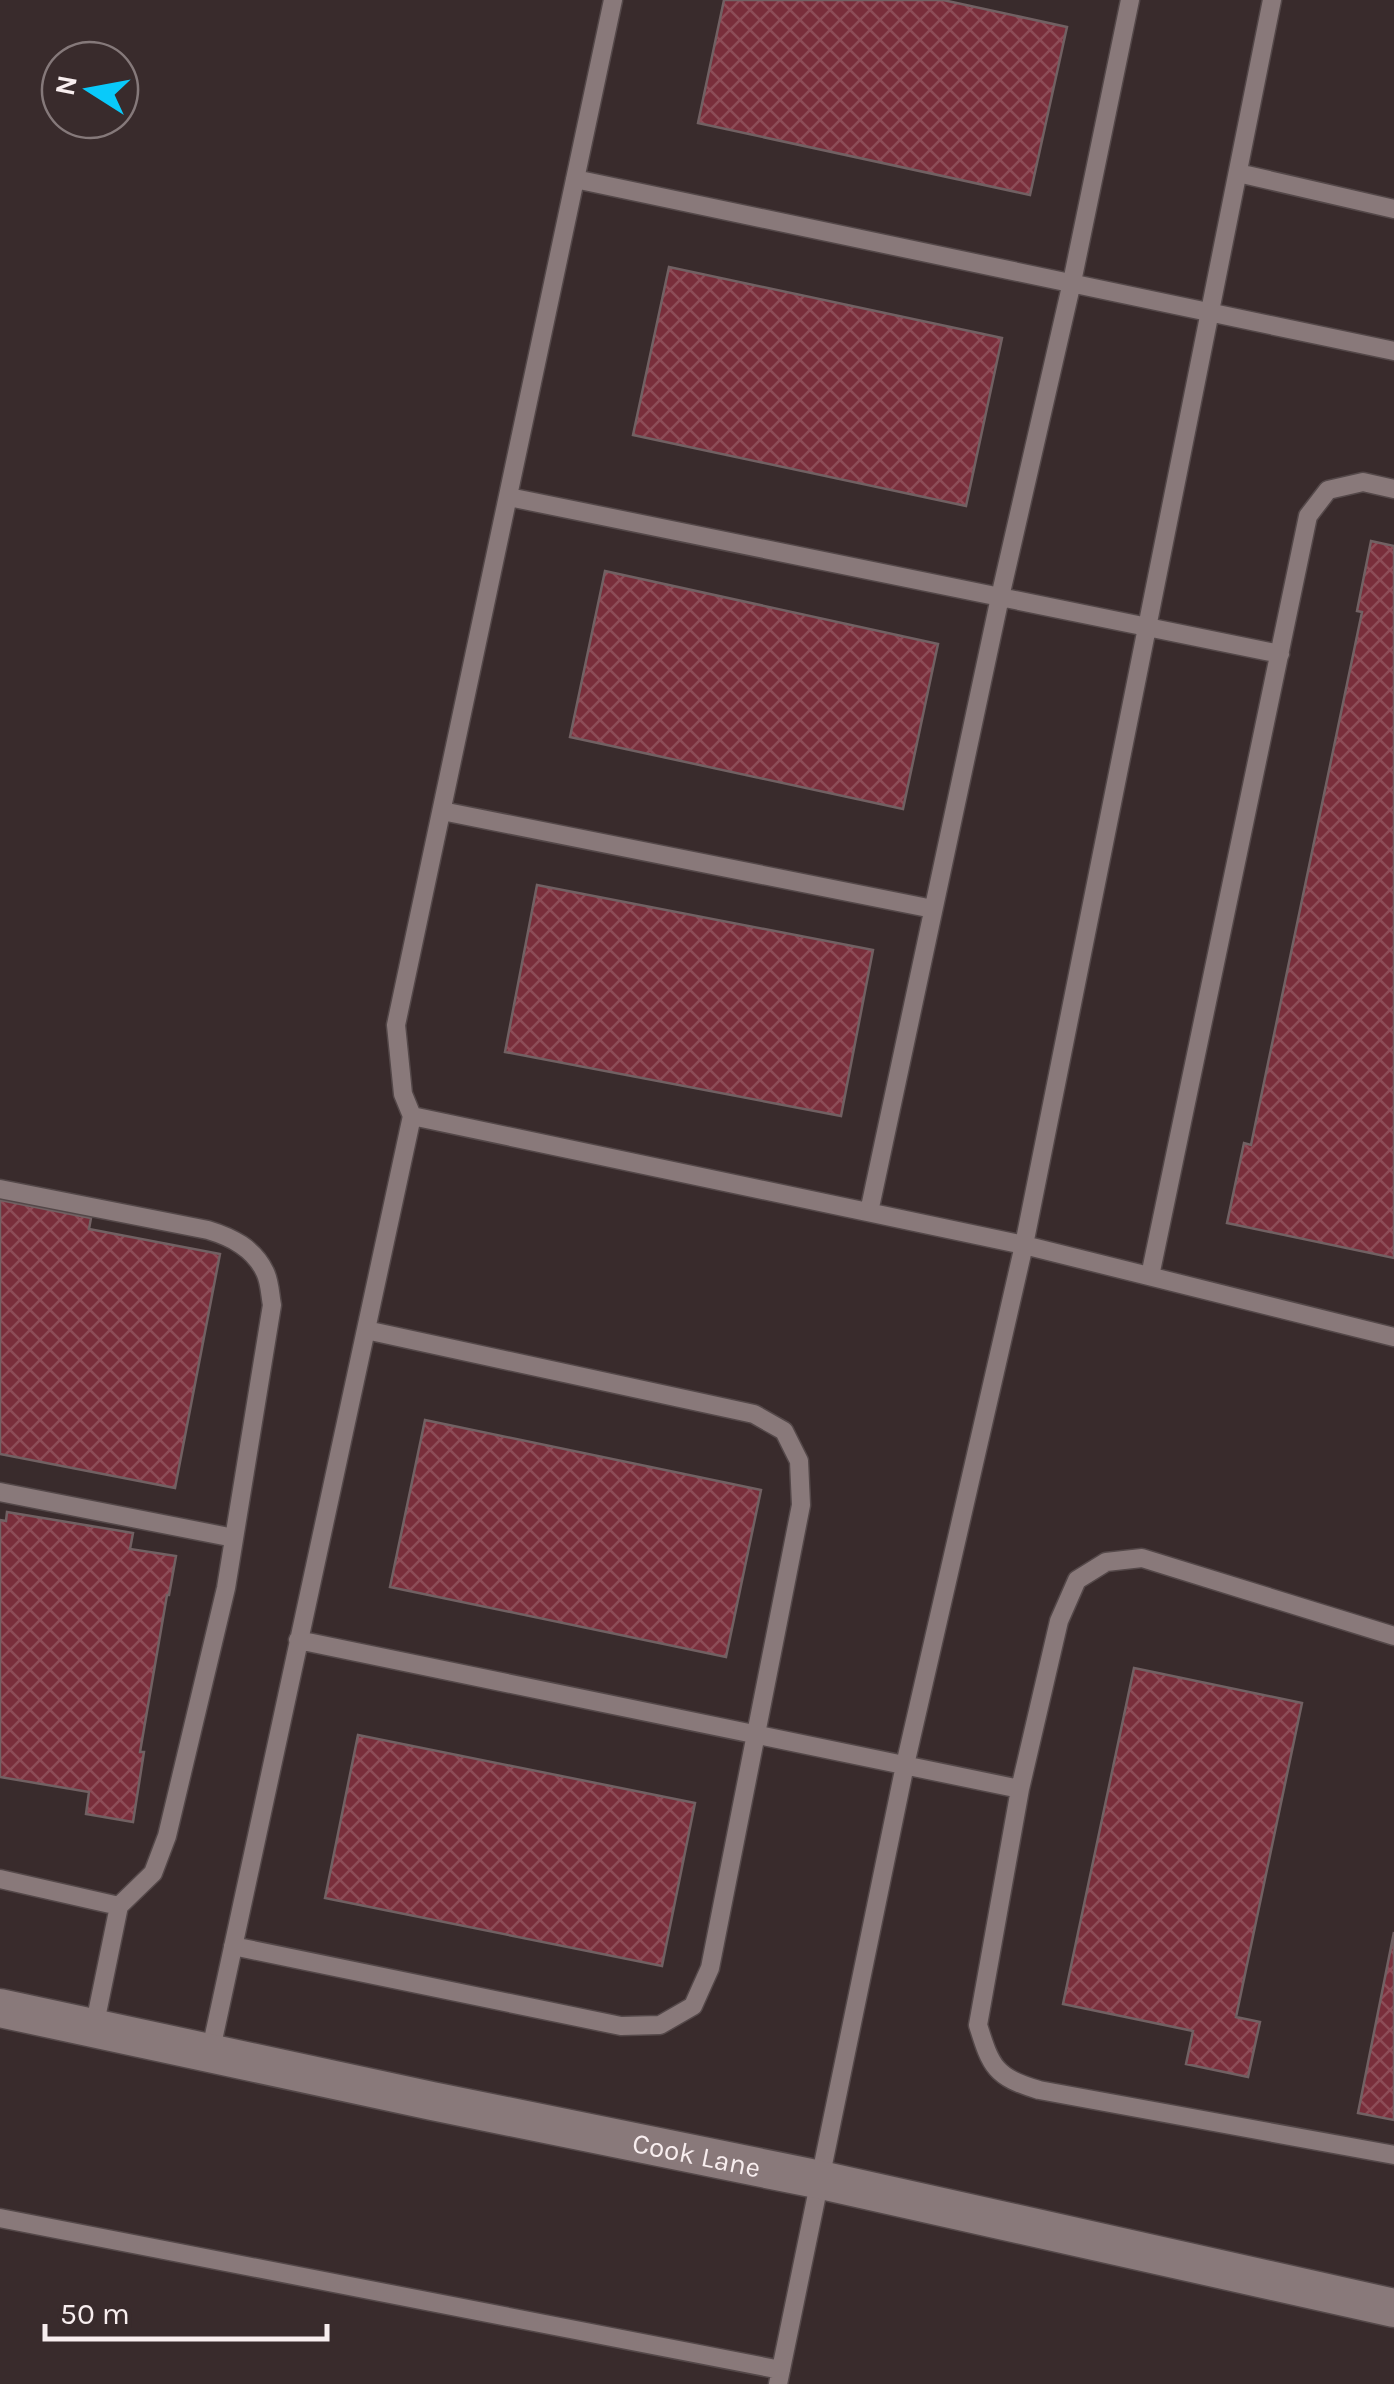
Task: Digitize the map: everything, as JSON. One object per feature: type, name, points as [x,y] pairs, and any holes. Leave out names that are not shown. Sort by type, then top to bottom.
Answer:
[{"type":"street","name":"Cook Lane","points":[[0,2008],[432,2102],[821,2180],[1394,2308]]},
{"type":"lane","points":[[210,2054],[412,1116],[403,1094],[396,1025],[614,0]]},
{"type":"lane","points":[[869,1212],[1130,0]]},
{"type":"lane","points":[[0,2218],[780,2377],[905,1766],[1024,1245],[1272,0]]},
{"type":"lane","points":[[1238,173],[1394,209]]},
{"type":"lane","points":[[576,178],[1394,351]]},
{"type":"lane","points":[[1150,1276],[1308,516],[1328,490],[1363,482],[1394,489]]},
{"type":"lane","points":[[508,497],[1280,654]]},
{"type":"lane","points":[[442,811],[934,909]]},
{"type":"lane","points":[[412,1116],[1024,1245],[1394,1337]]},
{"type":"lane","points":[[0,1189],[233,1238],[253,1254],[266,1274],[272,1305],[226,1588],[167,1836],[153,1874],[119,1906],[94,2028]]},
{"type":"lane","points":[[232,1946],[621,2026],[660,2025],[693,2006],[710,1968],[801,1506],[799,1461],[784,1431],[754,1414],[366,1330]]},
{"type":"lane","points":[[0,1492],[234,1538]]},
{"type":"lane","points":[[1394,1636],[1142,1558],[1106,1562],[1077,1580],[1058,1621],[1020,1789],[978,2025],[989,2059],[1011,2082],[1394,2155]]},
{"type":"lane","points":[[298,1640],[1020,1789]]},
{"type":"lane","points":[[0,1879],[119,1906]]},
{"type":"building","points":[[724,0],[943,0],[1067,27],[1030,195],[698,123]]},
{"type":"building","points":[[669,267],[1002,338],[966,506],[633,435]]},
{"type":"building","points":[[1371,541],[1394,546],[1394,1258],[1227,1223],[1244,1143],[1251,1145],[1362,612],[1357,611]]},
{"type":"building","points":[[605,571],[938,644],[903,809],[570,737]]},
{"type":"building","points":[[537,885],[873,950],[841,1116],[505,1052]]},
{"type":"building","points":[[0,1200],[91,1218],[89,1229],[220,1254],[175,1488],[0,1454]]},
{"type":"building","points":[[425,1420],[761,1490],[726,1657],[390,1587]]},
{"type":"building","points":[[7,1512],[133,1533],[130,1549],[176,1556],[140,1752],[144,1752],[133,1822],[86,1814],[89,1792],[0,1777],[0,1520],[6,1521]]},
{"type":"building","points":[[1134,1668],[1302,1703],[1236,2017],[1260,2022],[1248,2077],[1186,2064],[1193,2031],[1063,2004]]},
{"type":"building","points":[[358,1735],[695,1803],[662,1966],[325,1898]]},
{"type":"building","points":[[1394,1932],[1394,2120],[1358,2113]]}]
